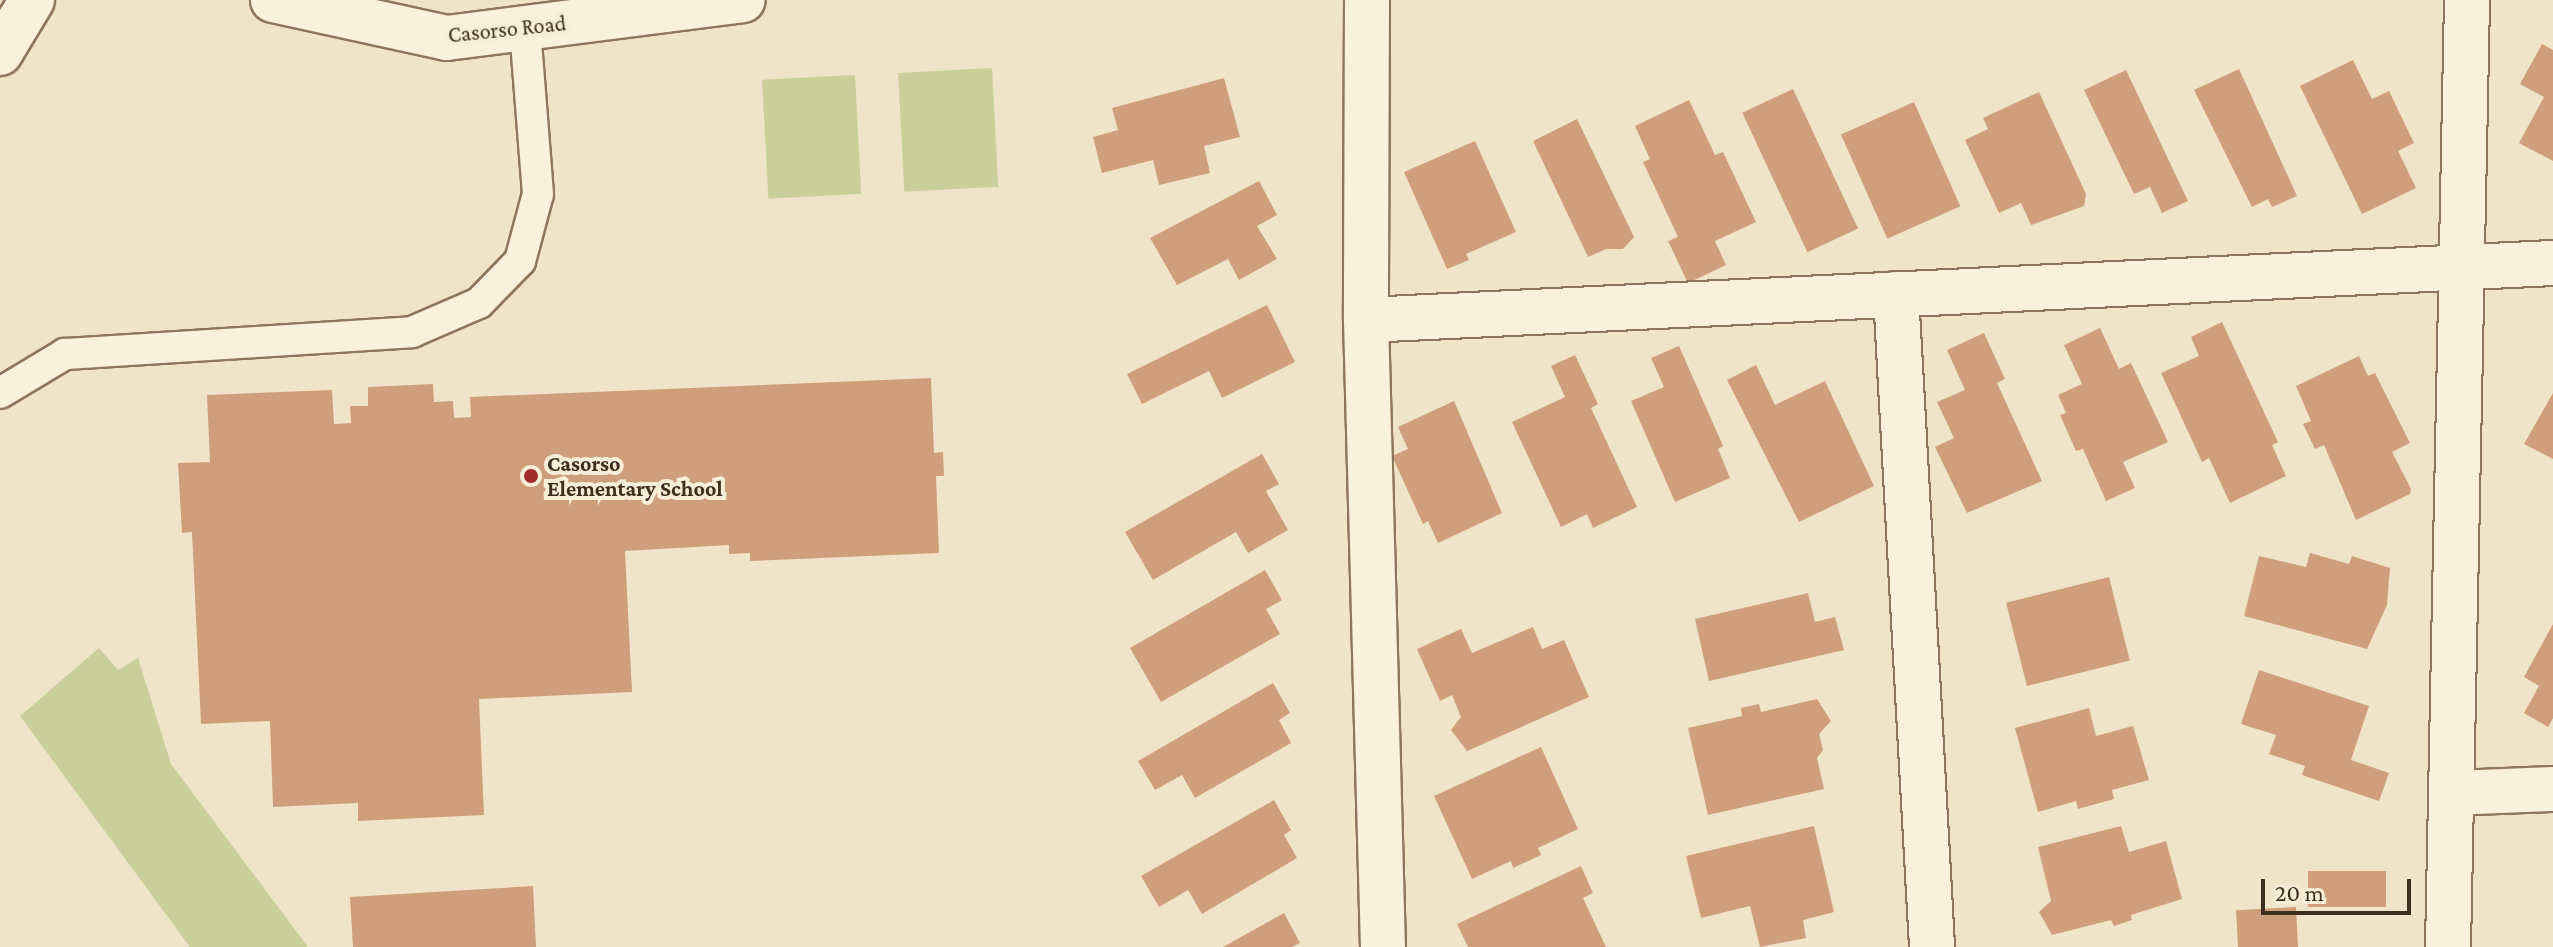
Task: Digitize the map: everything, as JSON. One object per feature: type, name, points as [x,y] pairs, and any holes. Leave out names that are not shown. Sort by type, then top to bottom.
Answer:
[{"type":"street","points":[[0,53],[32,0]]},
{"type":"street","name":"Casorso Road","points":[[273,0],[447,38],[743,0]]},
{"type":"street","points":[[1367,0],[1366,320],[1383,947]]},
{"type":"street","points":[[2448,947],[2467,0]]},
{"type":"street","points":[[1366,320],[2553,263]]},
{"type":"street","points":[[1896,294],[1932,947]]},
{"type":"street","points":[[2452,793],[2553,789]]},
{"type":"lane","points":[[0,393],[65,354],[412,332],[479,303],[520,261],[538,194],[525,28]]},
{"type":"green space","points":[[992,68],[998,187],[904,192],[898,73]]},
{"type":"green space","points":[[855,75],[861,194],[768,199],[762,80]]},
{"type":"green space","points":[[99,648],[118,670],[138,658],[171,764],[308,947],[190,947],[20,716]]},
{"type":"building","points":[[2542,44],[2553,50],[2553,161],[2519,143],[2544,97],[2520,84]]},
{"type":"building","points":[[2353,60],[2372,99],[2389,91],[2414,143],[2398,151],[2416,188],[2362,214],[2300,86]]},
{"type":"building","points":[[2239,69],[2297,196],[2272,207],[2268,199],[2252,207],[2194,90]]},
{"type":"building","points":[[2126,70],[2188,201],[2162,213],[2150,187],[2134,194],[2084,90]]},
{"type":"building","points":[[1224,78],[1240,137],[1204,146],[1210,173],[1159,185],[1153,160],[1102,173],[1093,137],[1118,130],[1112,108]]},
{"type":"building","points":[[1793,89],[1858,229],[1807,252],[1742,113]]},
{"type":"building","points":[[2039,92],[2086,194],[2084,206],[2031,225],[2021,203],[1999,213],[1965,140],[1988,129],[1983,118]]},
{"type":"building","points":[[1689,100],[1715,155],[1723,152],[1756,222],[1715,241],[1726,265],[1688,283],[1668,241],[1678,237],[1643,162],[1650,159],[1635,126]]},
{"type":"building","points":[[1914,102],[1960,206],[1887,239],[1841,135]]},
{"type":"building","points":[[1577,119],[1634,237],[1623,249],[1606,249],[1588,257],[1533,141]]},
{"type":"building","points":[[1475,141],[1516,232],[1466,254],[1469,260],[1447,269],[1404,172]]},
{"type":"building","points":[[1259,181],[1277,215],[1257,226],[1277,259],[1239,280],[1228,259],[1177,285],[1150,238]]},
{"type":"building","points":[[1267,305],[1295,362],[1222,398],[1209,371],[1142,404],[1127,374]]},
{"type":"building","points":[[2222,322],[2278,442],[2272,445],[2286,476],[2230,503],[2209,458],[2202,462],[2161,373],[2199,356],[2191,337]]},
{"type":"building","points":[[2100,328],[2119,369],[2131,363],[2168,442],[2123,462],[2135,488],[2106,501],[2083,449],[2076,451],[2060,415],[2066,413],[2058,395],[2082,384],[2064,345]]},
{"type":"building","points":[[1984,333],[2005,379],[1997,383],[2042,481],[1967,513],[1935,447],[1954,438],[1937,402],[1965,390],[1947,350]]},
{"type":"building","points":[[1679,346],[1723,446],[1718,449],[1730,478],[1675,502],[1631,401],[1664,387],[1651,358]]},
{"type":"building","points":[[1575,355],[1598,404],[1591,408],[1637,507],[1593,528],[1587,514],[1561,527],[1512,422],[1565,397],[1551,366]]},
{"type":"building","points":[[2359,356],[2368,376],[2375,373],[2410,443],[2392,452],[2411,489],[2410,494],[2356,520],[2324,445],[2315,449],[2303,424],[2311,421],[2296,386]]},
{"type":"building","points":[[1756,365],[1775,405],[1825,381],[1874,486],[1799,522],[1727,380]]},
{"type":"building","points":[[931,378],[934,453],[943,452],[944,476],[936,476],[939,553],[750,561],[750,553],[729,554],[729,545],[625,551],[632,692],[479,699],[484,815],[358,821],[358,803],[273,807],[270,721],[201,724],[192,532],[182,533],[178,463],[210,462],[207,395],[332,390],[334,424],[351,423],[350,406],[368,406],[368,387],[433,384],[434,402],[453,401],[454,418],[471,417],[470,397]]},
{"type":"building","points":[[2553,393],[2553,459],[2524,444]]},
{"type":"building","points":[[1454,401],[1502,513],[1438,543],[1428,521],[1423,524],[1392,456],[1408,449],[1398,427]]},
{"type":"building","points":[[1262,454],[1279,484],[1266,491],[1288,530],[1248,553],[1236,532],[1153,580],[1125,532]]},
{"type":"building","points":[[2310,553],[2349,564],[2352,556],[2390,568],[2387,605],[2367,649],[2244,616],[2259,556],[2306,567]]},
{"type":"building","points":[[1265,570],[1282,600],[1266,609],[1280,634],[1161,702],[1130,648]]},
{"type":"building","points":[[2109,577],[2130,660],[2027,686],[2006,603]]},
{"type":"building","points":[[1808,593],[1815,622],[1835,617],[1844,650],[1709,681],[1695,619]]},
{"type":"building","points":[[2553,624],[2553,718],[2548,727],[2524,713],[2539,686],[2524,677]]},
{"type":"building","points":[[1533,627],[1542,649],[1564,640],[1589,697],[1467,751],[1451,730],[1461,717],[1452,695],[1440,701],[1417,649],[1461,629],[1472,653]]},
{"type":"building","points":[[2259,670],[2369,706],[2351,760],[2389,773],[2379,801],[2302,775],[2305,766],[2269,754],[2276,735],[2241,724]]},
{"type":"building","points":[[1273,683],[1290,713],[1279,720],[1291,743],[1195,798],[1182,775],[1155,790],[1138,761]]},
{"type":"building","points":[[1817,699],[1831,721],[1819,734],[1823,750],[1817,758],[1824,789],[1708,815],[1688,728],[1742,716],[1741,708],[1759,704],[1761,712]]},
{"type":"building","points":[[2089,708],[2096,736],[2133,726],[2149,780],[2112,790],[2114,799],[2078,809],[2076,801],[2038,812],[2015,728]]},
{"type":"building","points":[[1541,747],[1578,829],[1538,848],[1541,855],[1513,868],[1511,861],[1472,879],[1434,796]]},
{"type":"building","points":[[1274,800],[1291,830],[1284,835],[1297,858],[1202,914],[1188,890],[1159,907],[1141,876]]},
{"type":"building","points":[[1814,826],[1834,912],[1803,920],[1806,938],[1760,947],[1750,906],[1701,918],[1686,856]]},
{"type":"building","points":[[2121,826],[2129,852],[2166,841],[2182,899],[2131,915],[2132,920],[2114,926],[2111,920],[2052,935],[2039,912],[2051,901],[2038,847]]},
{"type":"building","points":[[1581,866],[1593,893],[1583,898],[1606,947],[1468,947],[1457,924]]},
{"type":"building","points":[[2308,871],[2386,871],[2386,907],[2308,907]]},
{"type":"building","points":[[533,886],[536,947],[353,947],[350,897]]},
{"type":"building","points":[[2296,907],[2298,947],[2238,947],[2236,910]]},
{"type":"building","points":[[1284,913],[1300,943],[1292,947],[1223,947]]},
{"type":"place","name":"Casorso Elementary School","points":[[531,476]]}]
